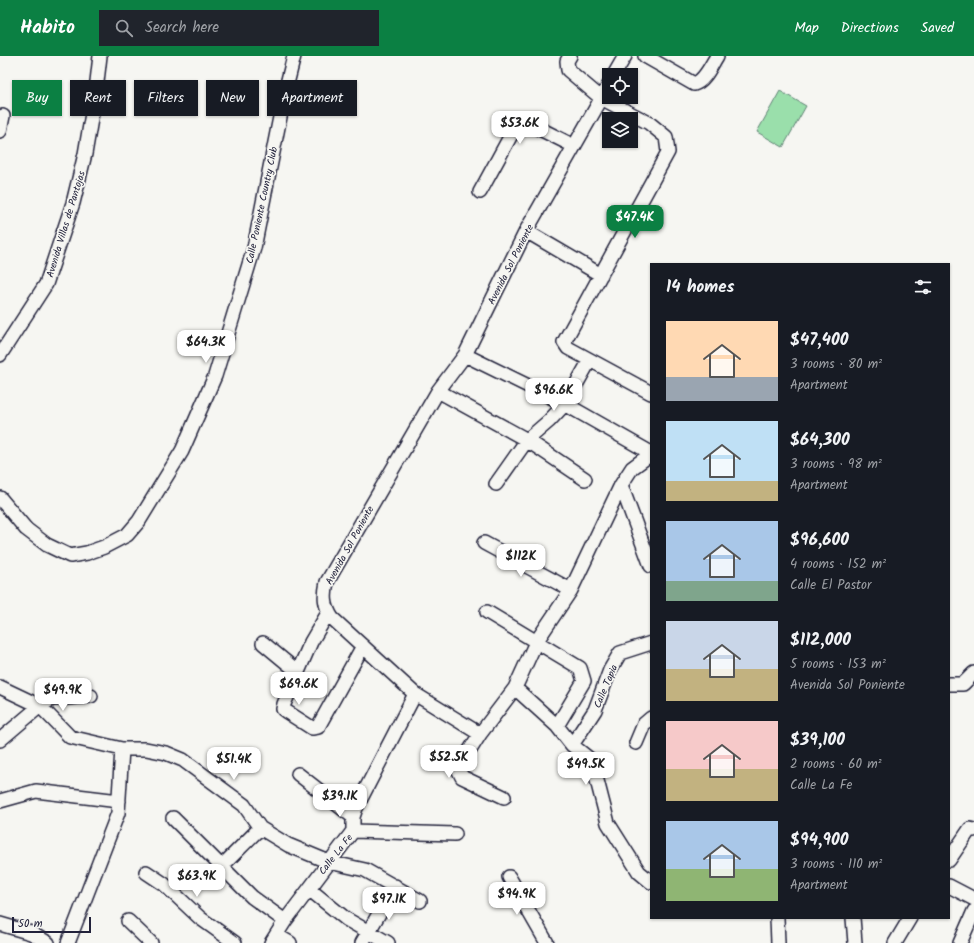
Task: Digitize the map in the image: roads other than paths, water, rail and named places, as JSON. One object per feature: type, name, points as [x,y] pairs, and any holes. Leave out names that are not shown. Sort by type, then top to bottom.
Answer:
[{"type":"street","name":"Avenida Villas de Pantojas","points":[[0,355],[46,284],[68,218],[85,154],[100,56]]},
{"type":"street","name":"Calle Poniente Country Club","points":[[0,498],[26,529],[47,545],[70,556],[104,547],[127,535],[139,521],[182,452],[215,376],[254,248],[285,92],[294,56]]},
{"type":"street","points":[[570,56],[567,61],[568,70],[601,98],[649,123],[666,137],[668,152],[564,342],[568,348],[650,392]]},
{"type":"street","points":[[618,68],[625,56]]},
{"type":"street","points":[[645,56],[694,84],[698,83],[703,78],[717,56]]},
{"type":"street","name":"Avenida Sol Poniente","points":[[328,612],[324,596],[327,582],[438,391],[465,354],[526,231],[601,98]]},
{"type":"street","points":[[0,131],[3,116]]},
{"type":"street","points":[[480,192],[517,124],[526,122],[574,146]]},
{"type":"street","points":[[526,231],[601,275]]},
{"type":"street","points":[[465,354],[565,404],[650,453]]},
{"type":"street","points":[[496,484],[527,440],[549,421],[565,404],[590,360]]},
{"type":"street","points":[[438,391],[527,440],[585,479]]},
{"type":"street","points":[[504,797],[462,777],[458,769],[480,734],[515,688],[536,642],[571,590],[621,486],[632,468],[650,455]]},
{"type":"street","points":[[621,486],[650,563]]},
{"type":"street","points":[[484,543],[571,590]]},
{"type":"street","points":[[363,646],[318,727],[312,728],[283,709],[311,642],[328,612],[332,618],[363,646],[415,694],[480,734]]},
{"type":"street","points":[[488,612],[580,668],[584,681],[557,726]]},
{"type":"street","points":[[263,643],[298,672]]},
{"type":"street","name":"Calle Tapia","points":[[572,745],[595,710],[610,670],[620,653],[650,643]]},
{"type":"street","points":[[950,684],[963,684],[974,673]]},
{"type":"street","points":[[0,687],[40,706],[70,737],[122,749],[146,749],[166,753],[183,760],[244,805],[260,828],[288,845],[329,862],[365,870],[420,901]]},
{"type":"street","points":[[515,688],[557,726],[572,745],[592,761],[608,824],[640,872],[650,881]]},
{"type":"street","name":"Calle La Fe","points":[[274,939],[285,921],[353,832],[353,817],[415,694]]},
{"type":"street","points":[[0,740],[40,706],[52,699],[91,696]]},
{"type":"street","points":[[636,742],[644,724],[650,719]]},
{"type":"street","points":[[68,943],[118,813],[122,749]]},
{"type":"street","points":[[298,774],[353,817]]},
{"type":"street","points":[[0,801],[36,791],[119,801]]},
{"type":"street","points":[[173,818],[252,897],[285,921]]},
{"type":"street","points":[[221,867],[260,828]]},
{"type":"street","points":[[950,859],[970,829],[974,830]]},
{"type":"street","points":[[353,832],[455,834]]},
{"type":"street","points":[[146,872],[164,884],[200,918],[235,943]]},
{"type":"street","points":[[509,877],[547,943]]},
{"type":"street","points":[[366,937],[395,886]]},
{"type":"street","points":[[950,887],[974,899]]},
{"type":"street","points":[[309,889],[366,937],[388,943]]},
{"type":"street","points":[[960,943],[974,911]]},
{"type":"street","points":[[777,919],[778,943]]},
{"type":"street","points":[[853,919],[855,943]]},
{"type":"street","points":[[895,943],[909,919]]},
{"type":"street","points":[[128,921],[151,943]]},
{"type":"street","points":[[0,924],[31,933],[48,943]]},
{"type":"street","points":[[274,939],[290,943]]}]
